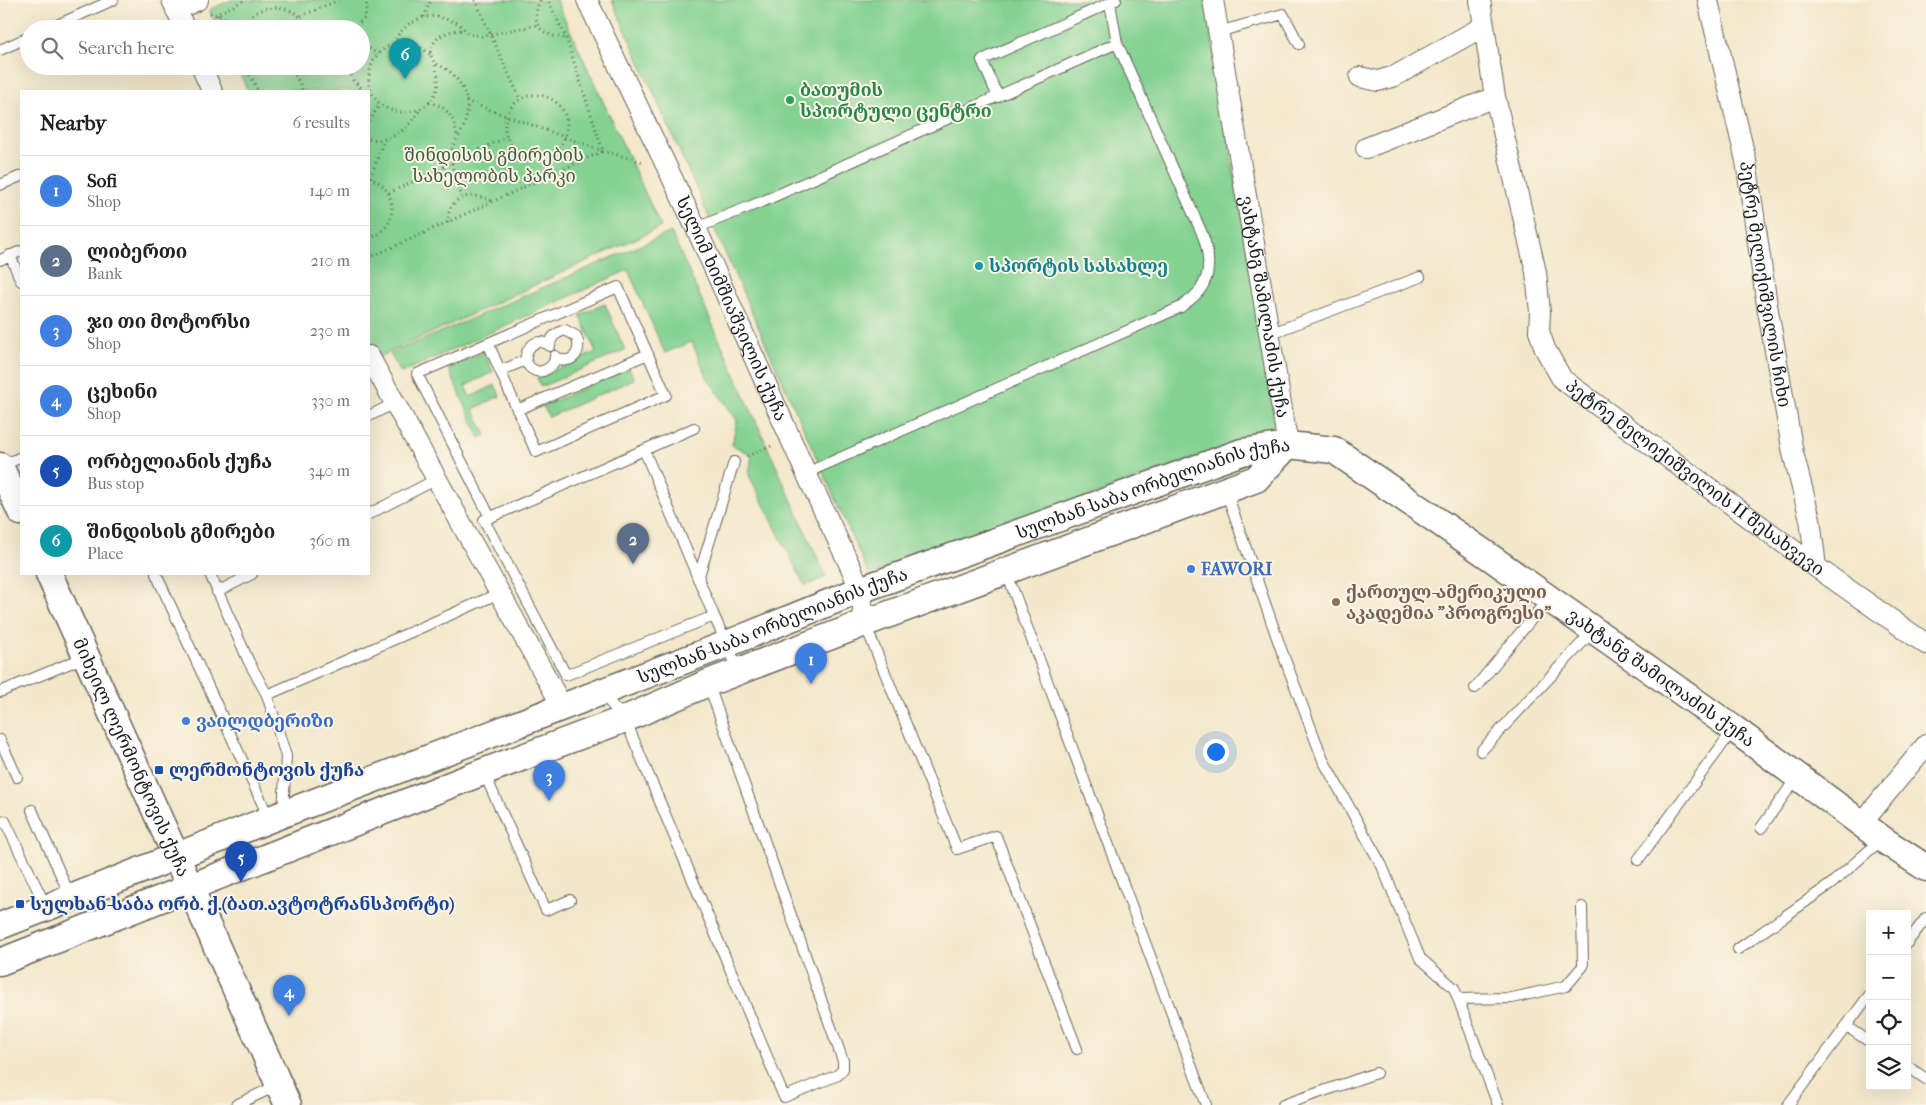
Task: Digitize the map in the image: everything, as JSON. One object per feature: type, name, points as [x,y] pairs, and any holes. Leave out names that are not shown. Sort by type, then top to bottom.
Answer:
[{"type":"street","name":"სელიმ ხიმშიაშვილის ქუჩა","points":[[587,0],[696,228],[860,590],[865,623]]},
{"type":"street","name":"ვახტანგ შამილაძის ქუჩა","points":[[1213,0],[1288,445],[1334,450],[1734,730],[1882,839],[1926,868]]},
{"type":"street","name":"პეტრე მელიქიშვილის II შესახვევი","points":[[1480,0],[1495,97],[1536,272],[1540,312],[1539,331],[1545,349],[1562,379],[1816,567],[1926,644]]},
{"type":"street","name":"პეტრე მელიქიშვილის ჩიხი","points":[[1708,1],[1746,161],[1767,305],[1793,453],[1810,519],[1816,567]]},
{"type":"street","points":[[182,4],[184,20]]},
{"type":"street","points":[[1360,77],[1378,81],[1395,76],[1484,26]]},
{"type":"street","points":[[205,75],[212,90]]},
{"type":"street","points":[[1366,148],[1495,97]]},
{"type":"street","points":[[370,358],[563,708]]},
{"type":"street","name":"სულხან-საბა ორბელიანის ქუჩა","points":[[0,962],[483,772],[625,719],[740,671],[1006,570],[1256,479],[1288,445]]},
{"type":"street","name":"სულხან-საბა ორბელიანის ქუჩა","points":[[0,926],[727,644],[860,590],[1242,452],[1288,445]]},
{"type":"street","points":[[0,466],[20,510]]},
{"type":"street","name":"მიხეილ ლერმონტოვის ქუჩა","points":[[49,575],[283,1095]]},
{"type":"street","points":[[1862,823],[1926,745]]},
{"type":"lane","points":[[68,20],[112,0]]},
{"type":"lane","points":[[806,473],[1181,307],[1200,291],[1209,270],[1208,246],[1117,43],[1113,1],[982,60],[998,96]]},
{"type":"lane","points":[[1218,32],[1283,14],[1299,44]]},
{"type":"lane","points":[[0,50],[20,41]]},
{"type":"lane","points":[[696,228],[766,200],[1117,43]]},
{"type":"lane","points":[[0,185],[20,176]]},
{"type":"lane","points":[[0,260],[20,251]]},
{"type":"lane","points":[[10,256],[20,279]]},
{"type":"lane","points":[[1269,334],[1420,277]]},
{"type":"lane","points":[[488,343],[536,452],[666,395],[618,287],[488,343],[417,374],[490,517]]},
{"type":"lane","points":[[540,342],[552,351],[552,366],[540,372],[528,366],[526,360],[526,353],[534,343],[540,342]]},
{"type":"lane","points":[[517,410],[648,354]]},
{"type":"lane","points":[[500,371],[526,360]]},
{"type":"lane","points":[[370,416],[395,404]]},
{"type":"lane","points":[[694,428],[484,520],[566,675],[714,616]]},
{"type":"lane","points":[[644,450],[714,616],[740,671]]},
{"type":"lane","points":[[0,466],[20,457]]},
{"type":"lane","points":[[698,579],[734,462]]},
{"type":"lane","points":[[370,513],[437,479]]},
{"type":"lane","points":[[1225,490],[1281,649],[1324,760],[1382,866],[1420,958],[1454,988],[1498,1105]]},
{"type":"lane","points":[[1006,570],[1206,1105]]},
{"type":"lane","points":[[156,575],[277,817]]},
{"type":"lane","points":[[210,575],[249,662],[267,695],[286,756],[277,817]]},
{"type":"lane","points":[[217,592],[250,575]]},
{"type":"lane","points":[[267,695],[500,593]]},
{"type":"lane","points":[[1475,688],[1548,599]]},
{"type":"lane","points":[[865,623],[958,850],[996,836],[1077,1049]]},
{"type":"lane","points":[[1481,751],[1593,631]]},
{"type":"lane","points":[[0,692],[86,656]]},
{"type":"lane","points":[[601,693],[625,719],[784,1097],[838,1075],[843,1069],[843,1061],[708,684]]},
{"type":"lane","points":[[1638,860],[1734,730]]},
{"type":"lane","points":[[0,740],[17,777]]},
{"type":"lane","points":[[483,772],[546,910],[570,900]]},
{"type":"lane","points":[[1761,828],[1797,776]]},
{"type":"lane","points":[[32,810],[71,898]]},
{"type":"lane","points":[[0,823],[5,821],[46,907]]},
{"type":"lane","points":[[1738,949],[1831,884],[1882,839]]},
{"type":"lane","points":[[1459,999],[1512,998],[1566,986],[1583,966],[1582,907]]},
{"type":"lane","points":[[1911,938],[1926,918]]},
{"type":"lane","points":[[1788,1105],[1866,999]]},
{"type":"lane","points":[[1846,1026],[1866,1039]]},
{"type":"lane","points":[[1911,1069],[1926,1079]]},
{"type":"lane","points":[[1283,1105],[1376,1073]]},
{"type":"lane","points":[[236,1105],[283,1095]]},
{"type":"path","points":[[217,14],[245,0]]},
{"type":"path","points":[[301,16],[339,0]]},
{"type":"path","points":[[362,20],[365,18],[367,0]]},
{"type":"path","points":[[424,17],[430,0]]},
{"type":"path","points":[[475,0],[520,99]]},
{"type":"path","points":[[540,0],[536,14],[537,25],[549,35],[566,38]]},
{"type":"path","points":[[548,0],[566,38],[603,151]]},
{"type":"path","points":[[182,4],[235,20]]},
{"type":"path","points":[[248,20],[256,9],[264,4]]},
{"type":"path","points":[[291,6],[303,20]]},
{"type":"path","points":[[217,14],[220,20]]},
{"type":"path","points":[[394,44],[399,33],[408,24],[424,17],[436,16],[447,18],[458,22],[463,30],[469,34],[482,36],[537,25]]},
{"type":"path","points":[[430,54],[431,47],[439,37],[452,30],[463,30]]},
{"type":"path","points":[[369,75],[370,87],[380,104],[394,111],[405,113],[416,110],[429,102],[438,86],[439,75],[436,64],[430,54],[421,47],[411,43],[388,46],[378,54],[370,71]]},
{"type":"path","points":[[370,49],[378,54]]},
{"type":"path","points":[[436,64],[447,69],[460,81],[466,101],[466,119],[463,130],[453,145],[452,163],[462,197]]},
{"type":"path","points":[[250,75],[257,90]]},
{"type":"path","points":[[295,75],[303,90]]},
{"type":"path","points":[[351,75],[363,90]]},
{"type":"path","points":[[370,95],[375,98]]},
{"type":"path","points":[[530,95],[550,98],[564,112],[567,122],[565,137],[556,151],[546,156],[525,156],[516,151],[507,137],[504,124],[506,116],[512,105],[520,99],[530,95]]},
{"type":"path","points":[[466,101],[603,151],[666,168]]},
{"type":"path","points":[[429,102],[444,108],[451,115],[458,136]]},
{"type":"path","points":[[370,119],[380,104]]},
{"type":"path","points":[[370,139],[384,140],[398,134],[407,127],[422,107]]},
{"type":"path","points":[[389,193],[507,137]]},
{"type":"path","points":[[370,176],[384,140]]},
{"type":"path","points":[[370,258],[603,151]]},
{"type":"path","points":[[370,179],[384,186],[393,203],[393,213],[384,230],[370,238]]},
{"type":"path","points":[[448,223],[450,210],[462,197],[480,196],[494,202]]},
{"type":"path","points":[[734,462],[790,438]]},
{"type":"green space","name":"შინდისის გმირების სახელობის პარკი","points":[[231,0],[556,0],[661,227],[377,358],[370,342],[370,90],[248,90],[240,75],[370,75],[370,20],[214,20],[209,10]]},
{"type":"green space","points":[[612,0],[1205,0],[1276,419],[1268,432],[869,575]]},
{"type":"green space","points":[[671,232],[826,577],[805,586],[749,475],[752,455],[732,445],[737,420],[708,379],[692,342],[665,353],[628,270],[401,373],[390,354]]},
{"type":"green space","points":[[605,304],[625,350],[541,387],[537,378],[596,352],[580,315]]},
{"type":"green space","points":[[484,352],[493,372],[465,386],[470,397],[495,385],[500,396],[473,409],[486,435],[480,438],[448,368]]},
{"type":"green space","points":[[629,368],[634,379],[549,417],[543,406]]},
{"type":"place","name":"შინდისის გმირები","points":[[405,79]]},
{"type":"place","name":"ბათუმის სპორტული ცენტრი","points":[[790,100]]},
{"type":"place","name":"სპორტის სასახლე","points":[[979,266]]},
{"type":"place","name":"ლიბერთი","points":[[633,564]]},
{"type":"place","name":"FAWORI","points":[[1191,569]]},
{"type":"place","name":"ქართულ-ამერიკული აკადემია \"პროგრესი\"","points":[[1336,602]]},
{"type":"place","name":"Sofi","points":[[811,684]]},
{"type":"place","name":"ვაილდბერიზი","points":[[186,721]]},
{"type":"place","name":"ლერმონტოვის ქუჩა","points":[[159,770]]},
{"type":"place","name":"ჯი თი მოტორსი","points":[[549,801]]},
{"type":"place","name":"ორბელიანის ქუჩა","points":[[241,882]]},
{"type":"place","name":"სულხან-საბა ორბ. ქ.(ბათ.ავტოტრანსპორტი)","points":[[20,904]]},
{"type":"place","name":"ცეხინი","points":[[289,1016]]}]
